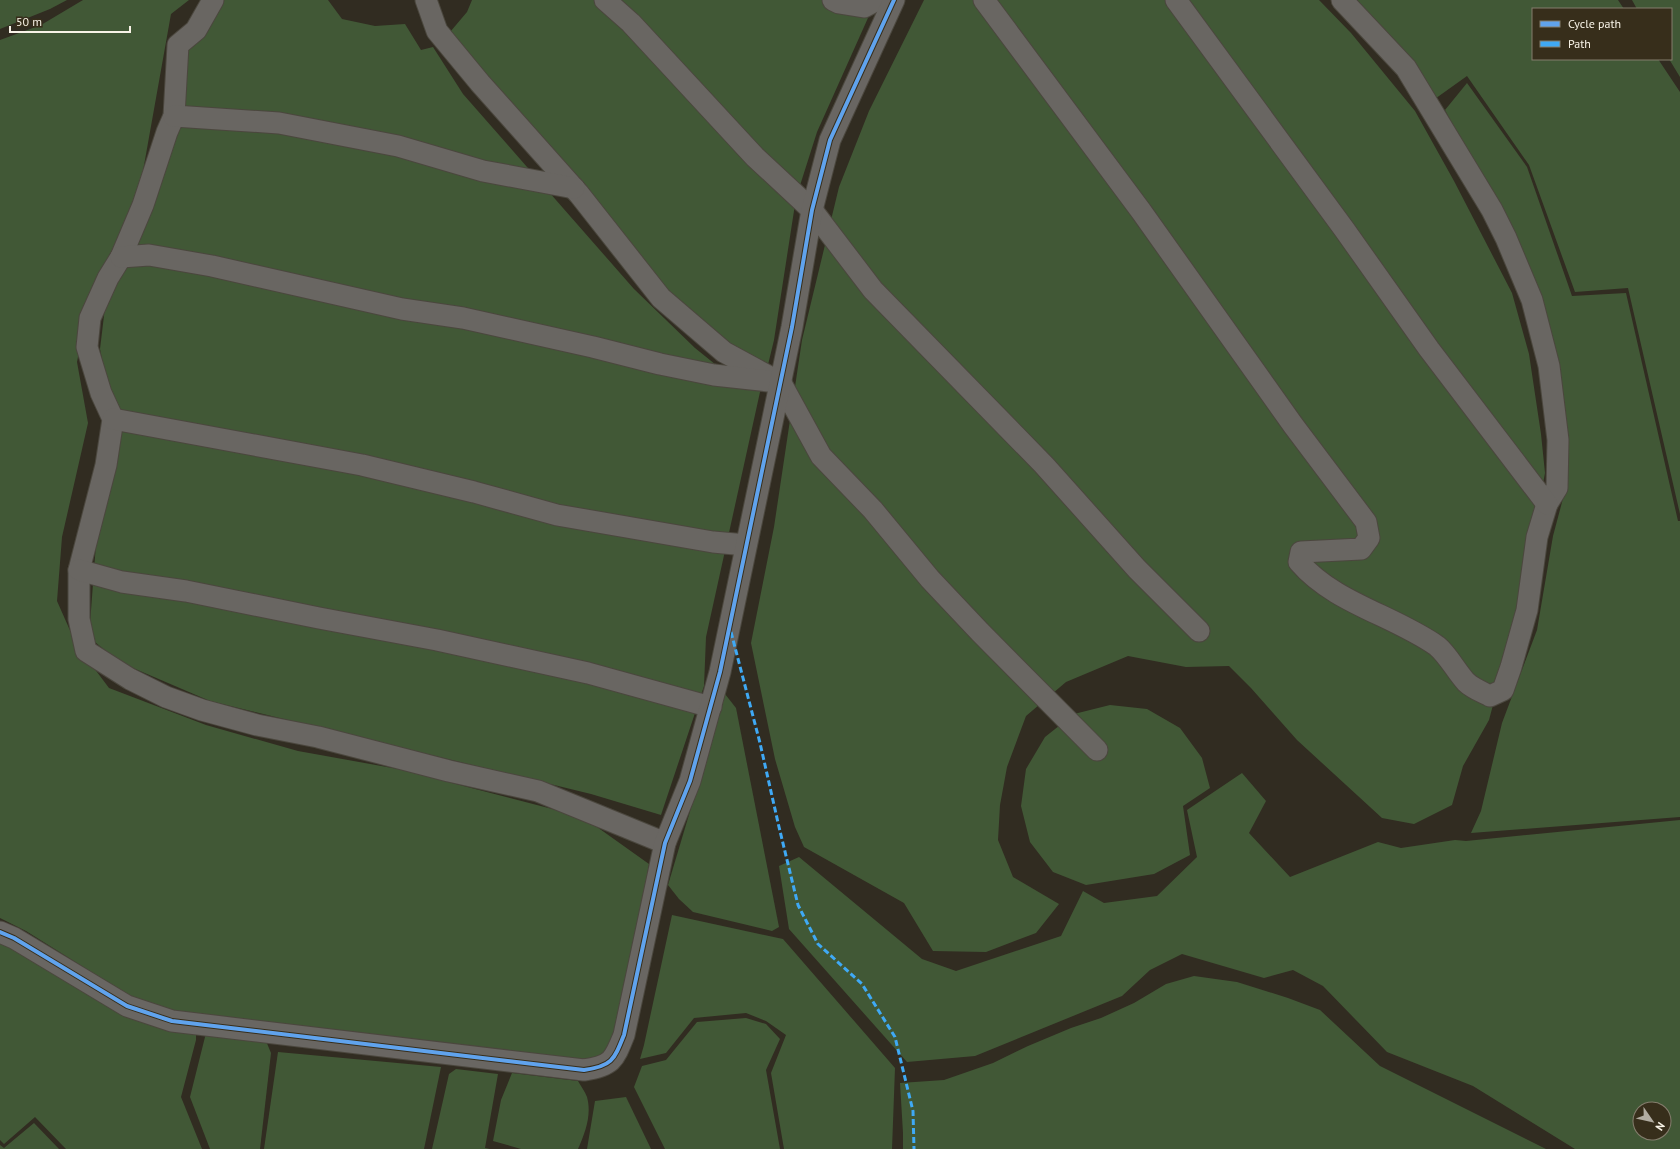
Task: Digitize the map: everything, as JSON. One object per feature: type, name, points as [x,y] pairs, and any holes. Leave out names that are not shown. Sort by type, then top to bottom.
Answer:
[{"type":"street","points":[[213,0],[196,30],[178,45],[174,116],[167,132],[143,205],[121,257],[108,278],[90,318],[88,347],[101,393],[113,418],[106,465],[79,570],[79,619],[86,651],[130,679],[166,697],[202,710],[257,725],[318,737],[449,771],[538,791],[666,844]]},
{"type":"street","points":[[426,0],[437,31],[480,83],[574,188],[661,298],[724,352],[780,383],[821,456],[873,510],[940,590],[1097,750]]},
{"type":"street","points":[[605,0],[631,23],[755,157],[812,210],[873,290],[1044,465],[1137,569],[1199,631]]},
{"type":"street","points":[[833,0],[839,3],[864,7],[876,0]]},
{"type":"street","points":[[0,932],[14,938],[127,1006],[172,1021],[584,1070],[607,1065],[616,1055],[624,1035],[666,844],[690,781],[720,672],[792,327],[812,210],[830,140],[894,0]]},
{"type":"street","points":[[984,0],[1141,211],[1294,425],[1366,522],[1369,538],[1361,549],[1301,552],[1299,562],[1310,575],[1337,593],[1405,626],[1438,647],[1467,683],[1490,696],[1503,690],[1511,667],[1527,610],[1537,537],[1547,504],[1557,488],[1558,440],[1549,366],[1530,293],[1492,210],[1406,68],[1342,0]]},
{"type":"street","points":[[1176,0],[1344,229],[1429,349],[1547,504]]},
{"type":"street","points":[[174,116],[279,123],[398,146],[483,171],[574,188]]},
{"type":"street","points":[[121,257],[149,255],[212,266],[402,309],[463,318],[594,347],[660,364],[714,375],[780,383]]},
{"type":"street","points":[[113,418],[362,465],[474,492],[557,515],[713,542],[746,545]]},
{"type":"street","points":[[79,570],[122,582],[186,591],[438,640],[588,673],[711,707]]},
{"type":"green space","points":[[0,0],[67,0],[50,9],[0,29]]},
{"type":"green space","points":[[83,0],[189,0],[171,14],[138,199],[90,296],[77,362],[88,423],[62,537],[57,601],[76,644],[109,688],[206,725],[298,751],[398,769],[583,817],[649,864],[617,1042],[592,1066],[184,1020],[136,1000],[26,931],[0,918],[0,40],[41,25]]},
{"type":"green space","points":[[215,0],[328,0],[342,19],[375,26],[405,24],[421,50],[433,47],[463,94],[634,289],[695,348],[731,377],[762,383],[706,637],[704,686],[661,815],[591,794],[210,701],[119,662],[89,637],[102,464],[111,404],[100,349],[106,299],[153,202],[188,30]]},
{"type":"green space","points":[[472,0],[876,0],[817,132],[796,198],[774,340],[766,373],[738,373],[445,38],[467,12]]},
{"type":"green space","points":[[924,0],[1319,0],[1351,33],[1415,111],[1454,181],[1512,293],[1529,354],[1541,434],[1545,473],[1521,600],[1489,720],[1463,766],[1452,805],[1414,824],[1382,818],[1297,740],[1251,688],[1229,666],[1186,667],[1128,656],[1066,682],[1026,716],[1007,767],[1000,805],[998,840],[1013,877],[1059,904],[1036,933],[986,952],[933,951],[904,903],[804,847],[795,827],[775,759],[751,643],[774,527],[802,340],[839,187],[869,111]]},
{"type":"green space","points":[[1349,0],[1618,0],[1623,8],[1532,8],[1532,60],[1659,60],[1680,92],[1680,514],[1628,288],[1575,292],[1529,165],[1467,76],[1425,106]]},
{"type":"green space","points":[[1632,0],[1680,0],[1680,77],[1670,60],[1672,60],[1672,8],[1636,8]]},
{"type":"green space","points":[[1467,83],[1527,167],[1572,296],[1626,293],[1678,521],[1680,521],[1680,817],[1471,833],[1481,811],[1502,723],[1537,630],[1553,536],[1565,491],[1569,440],[1558,364],[1510,234],[1445,110]]},
{"type":"green space","points":[[725,694],[736,708],[779,927],[772,931],[693,912],[679,899],[668,885]]},
{"type":"green space","points":[[1110,705],[1147,709],[1180,728],[1202,758],[1210,788],[1183,806],[1190,855],[1154,874],[1086,885],[1053,872],[1030,842],[1021,806],[1026,769],[1045,737],[1074,714]]},
{"type":"green space","points":[[1242,773],[1266,801],[1249,833],[1290,877],[1378,842],[1401,848],[1455,840],[1466,841],[1680,820],[1680,1149],[1575,1149],[1473,1086],[1387,1052],[1323,986],[1293,970],[1264,978],[1182,954],[1150,970],[1122,996],[975,1056],[907,1062],[789,929],[779,866],[799,857],[922,959],[956,971],[1061,936],[1083,891],[1104,903],[1157,896],[1197,857],[1187,810]]},
{"type":"green space","points":[[672,915],[783,939],[895,1068],[892,1149],[784,1149],[771,1073],[786,1035],[766,1021],[746,1013],[694,1018],[666,1053],[640,1059]]},
{"type":"green space","points":[[0,940],[196,1032],[196,1040],[181,1097],[202,1149],[66,1149],[35,1117],[4,1144],[0,1140]]},
{"type":"green space","points":[[1194,976],[1237,982],[1320,1010],[1380,1066],[1546,1149],[903,1149],[900,1083],[944,1080],[993,1063],[1028,1046],[1071,1028],[1101,1018],[1134,1003],[1166,984]]},
{"type":"green space","points":[[746,1018],[766,1024],[780,1039],[766,1070],[780,1149],[665,1149],[634,1087],[642,1066],[666,1060],[697,1022]]},
{"type":"green space","points":[[206,1033],[266,1041],[271,1053],[260,1149],[210,1149],[190,1097]]},
{"type":"green space","points":[[278,1052],[441,1067],[424,1149],[264,1149]]},
{"type":"green space","points":[[456,1069],[498,1074],[485,1148],[490,1149],[432,1149],[449,1074]]},
{"type":"green space","points":[[512,1073],[578,1081],[587,1097],[589,1110],[585,1130],[578,1149],[521,1149],[493,1141],[501,1100]]},
{"type":"green space","points":[[626,1097],[651,1149],[587,1149],[595,1101]]},
{"type":"green space","points":[[34,1123],[59,1149],[0,1149],[0,1145],[4,1148]]},
{"type":"marked path","points":[[731,632],[760,743],[798,905],[818,944],[862,984],[895,1037],[913,1111],[914,1149]]},
{"type":"cycle path","points":[[0,932],[14,938],[127,1006],[172,1021],[584,1070],[601,1066],[611,1060],[624,1035],[665,843],[690,781],[720,672],[792,327],[812,210],[830,140],[894,0]]}]
